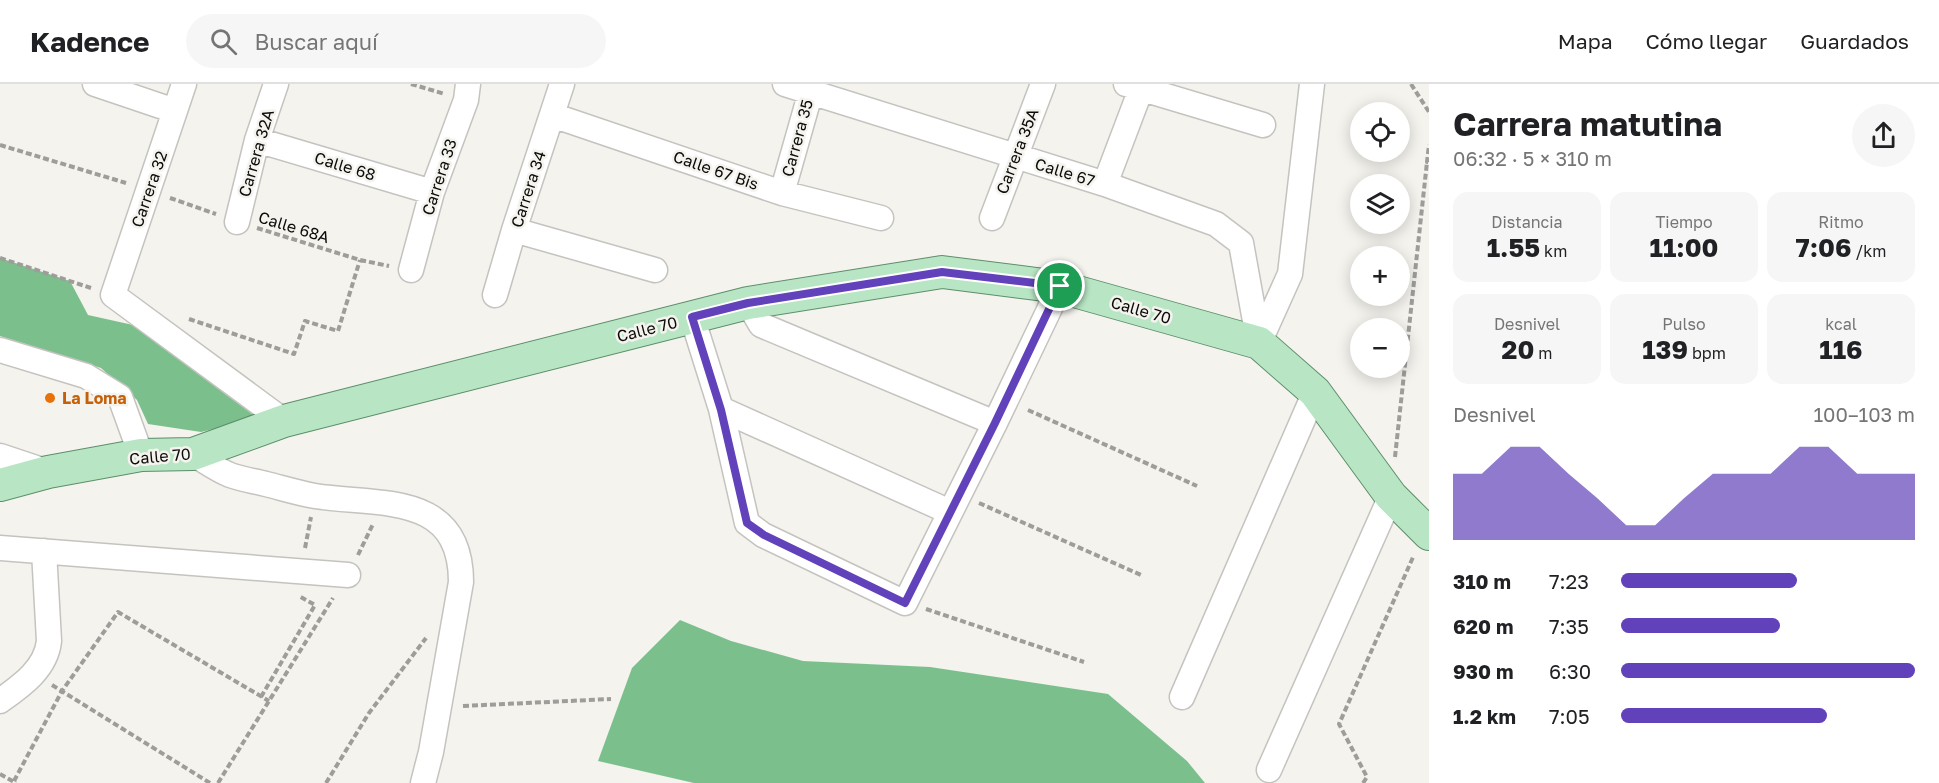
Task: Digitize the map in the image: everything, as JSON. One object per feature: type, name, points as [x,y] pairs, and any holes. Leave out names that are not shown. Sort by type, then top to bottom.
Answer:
[{"type":"main road","name":"Calle 70","points":[[0,485],[48,472],[141,455],[194,454],[284,421],[748,303],[942,272],[1060,286],[1259,343],[1315,392],[1391,496],[1427,532]]},
{"type":"street","points":[[95,84],[175,111]]},
{"type":"street","name":"Carrera 32","points":[[113,295],[184,84]]},
{"type":"street","name":"Carrera 32A","points":[[237,222],[257,140],[276,84]]},
{"type":"street","name":"Carrera 34","points":[[495,295],[562,84]]},
{"type":"street","name":"Calle 67","points":[[785,84],[812,88],[1105,184],[1216,224],[1241,243],[1259,343]]},
{"type":"street","name":"Carrera 35A","points":[[992,218],[1043,84]]},
{"type":"street","points":[[1259,343],[1290,274],[1312,84]]},
{"type":"street","points":[[1105,184],[1133,86],[1263,125]]},
{"type":"street","name":"Carrera 35","points":[[782,193],[812,88]]},
{"type":"street","name":"Carrera 33","points":[[411,270],[432,192],[467,92]]},
{"type":"street","name":"Calle 67 Bis","points":[[552,115],[782,193],[881,218]]},
{"type":"street","name":"Calle 68","points":[[257,140],[432,192]]},
{"type":"street","points":[[514,230],[655,270]]},
{"type":"street","points":[[692,317],[721,410],[747,523],[764,535],[905,603],[1060,286]]},
{"type":"street","points":[[113,295],[284,421]]},
{"type":"street","points":[[748,303],[761,325],[995,423]]},
{"type":"street","points":[[0,350],[86,376],[120,397],[141,455]]},
{"type":"street","points":[[1182,697],[1315,392]]},
{"type":"street","points":[[721,410],[955,503]]},
{"type":"street","points":[[194,454],[229,475],[315,496],[385,502],[416,510],[435,520],[450,536],[461,570],[459,595],[431,752],[423,783]]},
{"type":"street","points":[[0,456],[48,472]]},
{"type":"street","points":[[1269,770],[1391,496]]},
{"type":"street","points":[[0,548],[348,575]]},
{"type":"street","points":[[0,701],[34,674],[46,656],[49,641],[44,550]]},
{"type":"path","points":[[411,84],[467,92]]},
{"type":"path","points":[[1411,84],[1429,112]]},
{"type":"path","name":"Calle 68A","points":[[0,145],[149,190],[237,222],[360,260],[411,270]]},
{"type":"path","points":[[1391,496],[1429,145]]},
{"type":"path","points":[[0,258],[113,295]]},
{"type":"path","points":[[181,317],[294,354],[305,321],[338,332],[360,260]]},
{"type":"path","points":[[1005,400],[1197,486]]},
{"type":"path","points":[[300,571],[315,496]]},
{"type":"path","points":[[218,783],[348,575],[385,502]]},
{"type":"path","points":[[955,503],[1141,575]]},
{"type":"path","points":[[1363,783],[1367,777],[1339,724],[1427,532]]},
{"type":"path","points":[[905,603],[1084,662]]},
{"type":"path","points":[[261,697],[315,605]]},
{"type":"path","points":[[0,774],[15,782],[62,691],[118,612],[269,701]]},
{"type":"path","points":[[326,783],[369,713],[432,631]]},
{"type":"path","points":[[34,674],[210,783]]},
{"type":"path","points":[[438,708],[611,699]]},
{"type":"green space","points":[[0,258],[70,281],[88,315],[133,325],[258,418],[201,432],[148,424],[137,400],[101,368],[0,336]]},
{"type":"green space","points":[[680,620],[731,641],[803,661],[930,667],[1108,694],[1187,761],[1205,783],[694,783],[598,761],[632,668]]},
{"type":"place","name":"La Loma","points":[[50,398]]},
{"type":"route","points":[[942,272],[1060,286],[905,603],[764,535],[747,523],[721,410],[692,317],[748,303],[942,272]]}]
